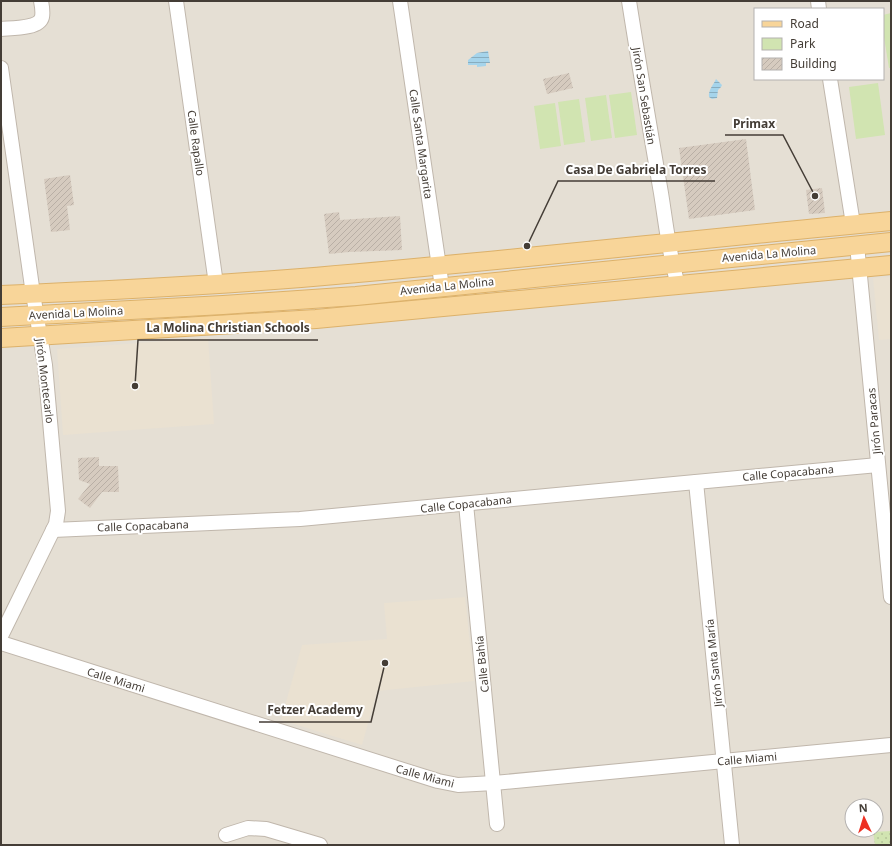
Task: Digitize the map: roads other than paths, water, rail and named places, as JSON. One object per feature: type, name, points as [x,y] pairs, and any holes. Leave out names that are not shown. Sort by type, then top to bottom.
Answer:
[{"type":"main road","name":"Avenida La Molina","points":[[1,295],[216,284],[439,266],[891,220]]},
{"type":"main road","points":[[853,224],[891,235]]},
{"type":"main road","points":[[762,255],[795,230]]},
{"type":"main road","name":"Avenida La Molina","points":[[1,317],[356,296],[891,242]]},
{"type":"main road","name":"Avenida La Molina","points":[[1,338],[316,319],[891,266]]},
{"type":"street","points":[[1,29],[33,26],[39,23],[42,18],[41,1]]},
{"type":"street","name":"Calle Rapallo","points":[[176,1],[216,284]]},
{"type":"street","name":"Calle Santa Margarita","points":[[400,1],[442,287]]},
{"type":"street","name":"Jirón San Sebastián","points":[[629,1],[650,137],[669,242],[671,264],[678,285]]},
{"type":"street","name":"Jirón Montecarlo","points":[[1,68],[36,315],[45,365],[58,504],[58,517],[53,530],[1,636]]},
{"type":"street","points":[[830,80],[853,224]]},
{"type":"street","name":"Jirón Paracas","points":[[857,245],[878,465],[888,542],[891,598]]},
{"type":"street","name":"Calle Copacabana","points":[[53,530],[300,519],[878,465]]},
{"type":"street","name":"Jirón Santa María","points":[[696,482],[732,845]]},
{"type":"street","name":"Calle Bahía","points":[[466,504],[497,824]]},
{"type":"street","name":"Calle Miami","points":[[1,643],[438,781],[458,785],[494,783],[891,745]]},
{"type":"street","points":[[226,835],[248,828],[266,828],[320,845]]},
{"type":"water","points":[[488,51],[490,63],[486,63],[486,66],[477,67],[477,65],[468,65],[468,60],[477,53]]},
{"type":"water","points":[[716,79],[722,85],[718,90],[717,98],[712,99],[709,97],[709,92]]},
{"type":"place","name":"Primax","points":[[815,196]]},
{"type":"place","name":"Casa De Gabriela Torres","points":[[527,246]]},
{"type":"place","name":"La Molina Christian Schools","points":[[135,386]]},
{"type":"place","name":"Fetzer Academy","points":[[385,663]]}]
